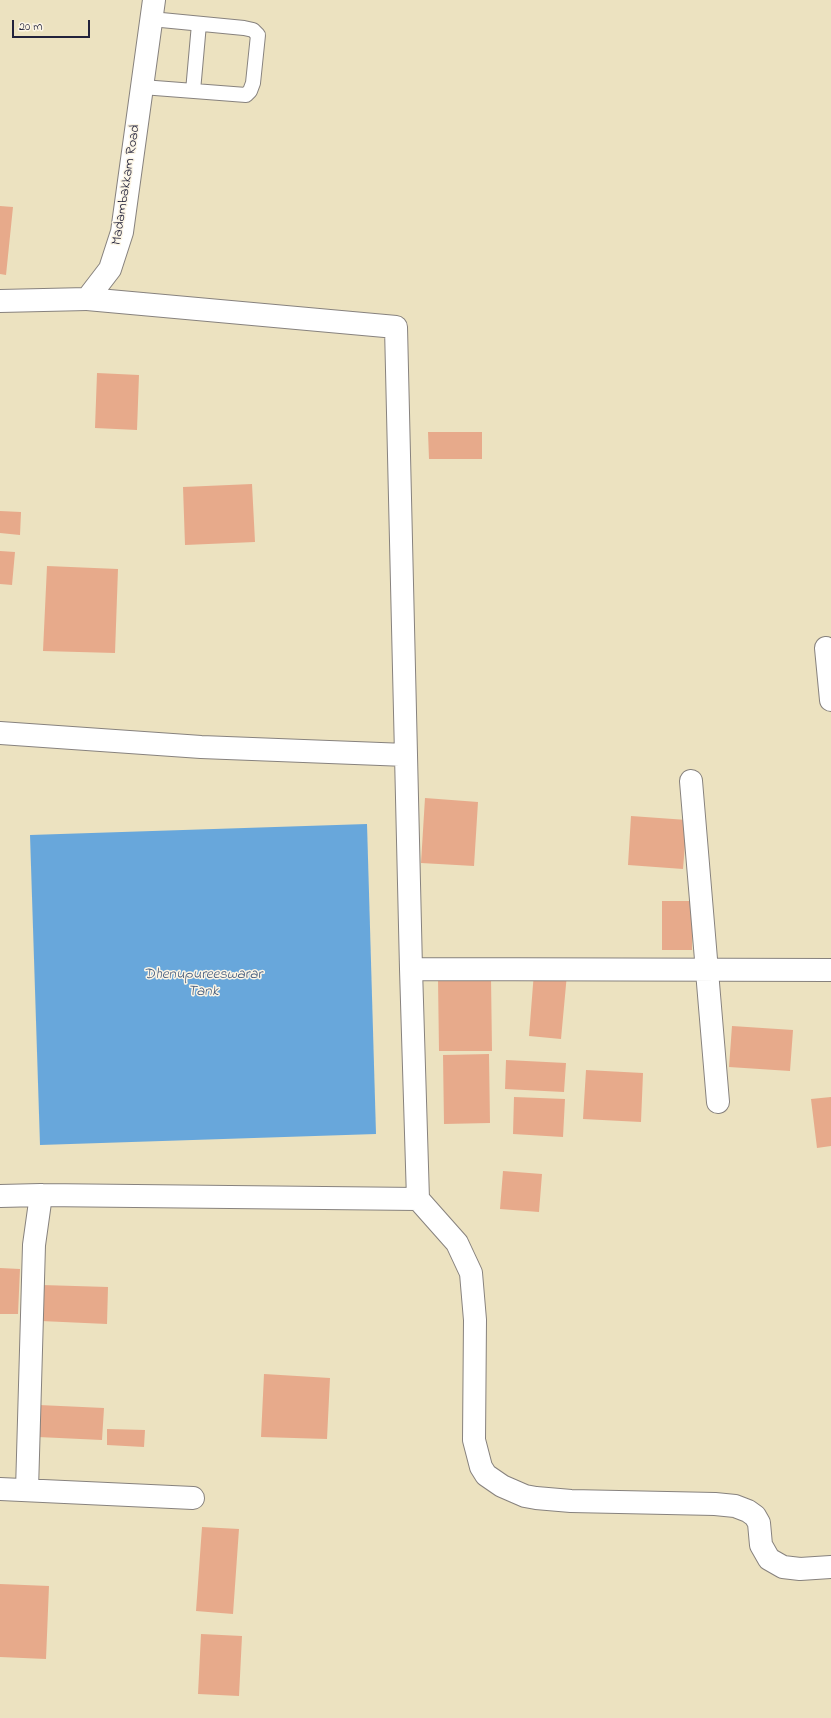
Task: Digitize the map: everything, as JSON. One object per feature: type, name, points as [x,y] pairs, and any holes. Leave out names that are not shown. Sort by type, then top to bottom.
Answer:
[{"type":"street","name":"Madambakkam Road","points":[[87,299],[110,269],[122,232],[153,10]]},
{"type":"street","points":[[0,301],[87,299],[396,327],[418,1199],[457,1243],[471,1273],[475,1320],[474,1440],[481,1467],[486,1476],[502,1486],[525,1496],[550,1500],[715,1504],[735,1506],[748,1511],[755,1516],[758,1523],[761,1545],[769,1559],[783,1567],[800,1569],[831,1567]]},
{"type":"street","points":[[826,648],[831,700]]},
{"type":"street","points":[[0,733],[201,747],[406,755]]},
{"type":"street","points":[[691,781],[718,1102]]},
{"type":"street","points":[[411,969],[831,970]]},
{"type":"street","points":[[0,1196],[41,1195],[418,1199]]},
{"type":"street","points":[[27,1490],[34,1245],[41,1195]]},
{"type":"street","points":[[0,1489],[193,1498]]},
{"type":"lane","points":[[142,87],[246,95],[250,91],[253,83],[258,35],[253,30],[198,24],[153,10]]},
{"type":"lane","points":[[193,91],[198,24]]},
{"type":"water","name":"Dhenupureeswarar Tank","points":[[367,824],[376,1134],[40,1145],[30,835]]},
{"type":"building","points":[[0,206],[13,207],[6,275],[0,274]]},
{"type":"building","points":[[97,373],[139,375],[137,430],[95,428]]},
{"type":"building","points":[[428,432],[482,432],[482,459],[429,459]]},
{"type":"building","points":[[252,484],[255,542],[185,545],[183,487]]},
{"type":"building","points":[[0,511],[21,512],[20,535],[0,533]]},
{"type":"building","points":[[0,551],[15,552],[12,585],[0,584]]},
{"type":"building","points":[[47,566],[118,569],[115,653],[43,651]]},
{"type":"building","points":[[425,798],[478,802],[474,866],[421,863]]},
{"type":"building","points":[[631,816],[687,820],[683,869],[628,865]]},
{"type":"building","points":[[662,901],[693,901],[692,950],[662,950]]},
{"type":"building","points":[[534,972],[567,974],[561,1039],[529,1036]]},
{"type":"building","points":[[491,978],[492,1051],[439,1051],[438,979]]},
{"type":"building","points":[[732,1026],[793,1030],[790,1071],[729,1067]]},
{"type":"building","points":[[489,1054],[490,1123],[444,1124],[443,1055]]},
{"type":"building","points":[[506,1060],[566,1063],[564,1092],[505,1089]]},
{"type":"building","points":[[586,1070],[643,1073],[641,1122],[583,1119]]},
{"type":"building","points":[[514,1097],[565,1099],[563,1137],[513,1134]]},
{"type":"building","points":[[831,1097],[831,1146],[817,1148],[811,1099]]},
{"type":"building","points":[[503,1171],[542,1174],[539,1212],[500,1209]]},
{"type":"building","points":[[0,1268],[20,1269],[18,1314],[0,1314]]},
{"type":"building","points":[[42,1285],[108,1287],[107,1324],[41,1321]]},
{"type":"building","points":[[264,1374],[330,1378],[327,1439],[261,1437]]},
{"type":"building","points":[[39,1405],[104,1408],[102,1440],[38,1437]]},
{"type":"building","points":[[107,1429],[145,1430],[144,1447],[107,1445]]},
{"type":"building","points":[[202,1527],[239,1529],[233,1614],[196,1611]]},
{"type":"building","points":[[0,1584],[49,1586],[46,1659],[0,1657]]},
{"type":"building","points":[[201,1634],[242,1636],[239,1696],[198,1694]]}]
